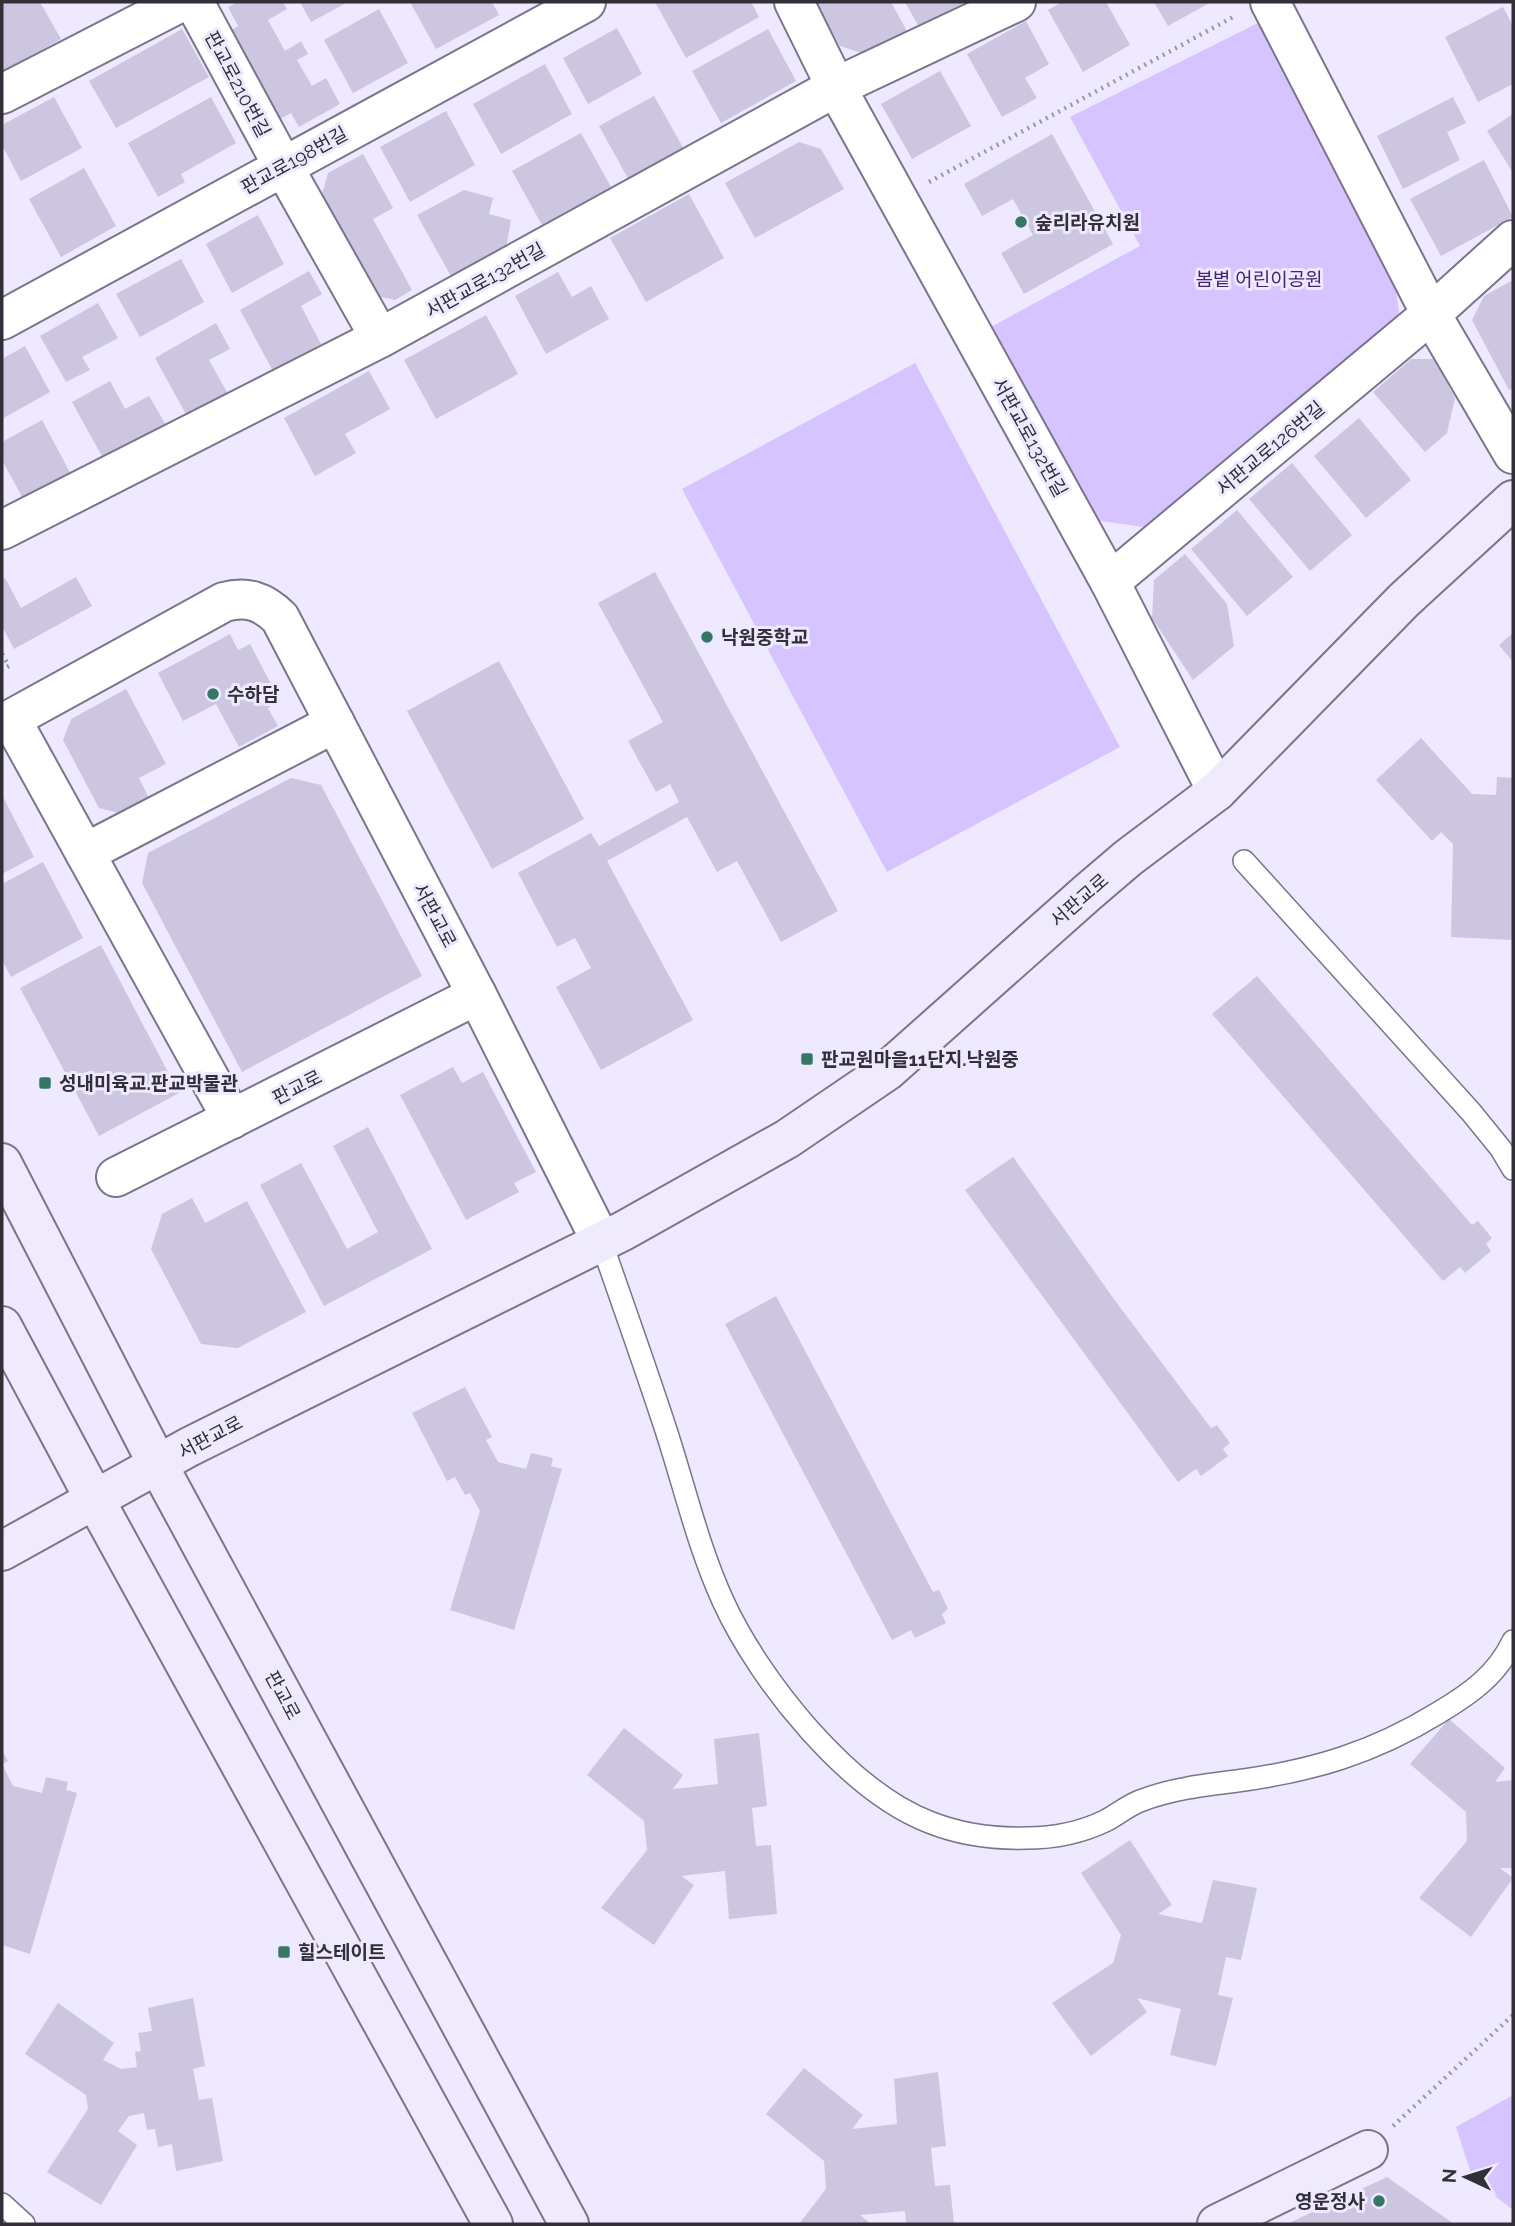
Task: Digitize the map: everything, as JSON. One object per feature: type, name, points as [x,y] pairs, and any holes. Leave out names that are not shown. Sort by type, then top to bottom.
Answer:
[{"type":"main road","name":"서판교로","points":[[95,1500],[201,1441],[601,1241],[787,1139],[887,1071],[1128,858],[1217,791],[1404,600],[1513,500]]},
{"type":"main road","name":"판교로","points":[[2,1163],[159,1465],[569,2224]]},
{"type":"main road","points":[[2,1326],[493,2224]]},
{"type":"main road","points":[[2,1551],[95,1500]]},
{"type":"main road","points":[[1217,2224],[1368,2150]]},
{"type":"street","points":[[2,94],[181,2]]},
{"type":"street","name":"판교로210번길","points":[[194,2],[283,166]]},
{"type":"street","name":"판교로198번길","points":[[2,320],[586,2]]},
{"type":"street","name":"서판교로132번길","points":[[794,2],[836,87],[1110,582],[1217,791]]},
{"type":"street","points":[[836,87],[1016,2]]},
{"type":"street","points":[[1253,8],[1513,454]]},
{"type":"street","name":"서판교로132번길","points":[[380,338],[836,87]]},
{"type":"street","points":[[2,530],[380,338],[283,166]]},
{"type":"street","name":"서판교로126번길","points":[[1110,582],[1431,314],[1513,240]]},
{"type":"street","name":"서판교로","points":[[6,722],[224,602],[239,598],[255,600],[269,607],[280,618],[335,723],[601,1241]]},
{"type":"street","points":[[6,722],[85,853],[232,1119]]},
{"type":"street","points":[[85,853],[335,723]]},
{"type":"street","name":"판교로","points":[[116,1177],[477,995]]},
{"type":"lane","points":[[1244,861],[1471,1112],[1501,1149],[1513,1169]]},
{"type":"lane","points":[[601,1241],[663,1421],[699,1544],[724,1604],[750,1651],[777,1692],[864,1784],[898,1807],[930,1823],[998,1837],[1026,1838],[1073,1834],[1105,1821],[1137,1802],[1168,1791],[1317,1767],[1362,1753],[1409,1731],[1458,1701],[1488,1678],[1505,1658],[1513,1641]]},
{"type":"lane","points":[[2,2204],[24,2224]]},
{"type":"path","points":[[898,198],[1253,8]]},
{"type":"path","points":[[2,653],[9,666],[2,670]]},
{"type":"path","points":[[1368,2150],[1513,2015]]},
{"type":"green space","name":"봄볕 어린이공원","points":[[1266,19],[1394,276],[1400,319],[1151,528],[1094,520],[989,328],[1140,246],[1070,117]]},
{"type":"green space","points":[[915,363],[1120,747],[887,872],[682,489]]},
{"type":"green space","points":[[1513,2095],[1513,2210],[1473,2179],[1456,2127]]},
{"type":"building","points":[[2,2],[40,2],[61,39],[2,72]]},
{"type":"building","points":[[238,2],[283,2],[287,9],[268,20],[285,51],[301,41],[308,54],[297,60],[312,86],[326,78],[340,104],[299,127],[291,113],[278,120],[230,31],[238,26],[228,7]]},
{"type":"building","points":[[300,2],[348,2],[311,22]]},
{"type":"building","points":[[410,2],[492,2],[499,15],[436,49]]},
{"type":"building","points":[[655,2],[751,2],[759,17],[686,58]]},
{"type":"building","points":[[815,2],[891,2],[908,33],[868,55],[840,46]]},
{"type":"building","points":[[905,2],[965,2],[919,27]]},
{"type":"building","points":[[1062,2],[1106,2],[1130,45],[1083,72],[1048,10]]},
{"type":"building","points":[[1154,2],[1211,2],[1168,26]]},
{"type":"building","points":[[1503,7],[1513,26],[1513,84],[1478,102],[1445,37]]},
{"type":"building","points":[[379,9],[408,63],[353,93],[324,40]]},
{"type":"building","points":[[1026,21],[1049,64],[1025,78],[1037,98],[1002,117],[967,54]]},
{"type":"building","points":[[617,28],[642,74],[588,104],[563,58]]},
{"type":"building","points":[[182,29],[209,77],[116,128],[89,81]]},
{"type":"building","points":[[768,29],[796,81],[721,123],[692,71]]},
{"type":"building","points":[[545,64],[572,114],[501,154],[473,104]]},
{"type":"building","points":[[940,71],[971,126],[912,159],[881,104]]},
{"type":"building","points":[[654,96],[685,151],[630,182],[599,126]]},
{"type":"building","points":[[54,97],[82,148],[21,181],[2,145],[2,125]]},
{"type":"building","points":[[211,97],[236,143],[181,174],[185,182],[158,197],[128,143]]},
{"type":"building","points":[[1453,97],[1466,123],[1447,132],[1460,160],[1403,189],[1377,136]]},
{"type":"building","points":[[446,111],[475,165],[410,202],[380,147]]},
{"type":"building","points":[[1513,114],[1513,173],[1487,131]]},
{"type":"building","points":[[581,133],[611,187],[542,225],[512,171]]},
{"type":"building","points":[[1052,134],[1113,244],[1024,294],[1001,253],[1033,235],[1013,199],[982,216],[964,184]]},
{"type":"building","points":[[799,142],[821,149],[844,189],[755,238],[725,183]]},
{"type":"building","points":[[363,154],[393,208],[373,219],[412,290],[395,300],[372,295],[320,201],[328,173]]},
{"type":"building","points":[[1484,160],[1513,217],[1441,256],[1410,199]]},
{"type":"building","points":[[84,168],[116,226],[61,257],[29,199]]},
{"type":"building","points":[[464,190],[493,198],[489,214],[511,220],[506,248],[452,278],[417,215]]},
{"type":"building","points":[[689,194],[724,258],[646,302],[610,238]]},
{"type":"building","points":[[258,215],[284,264],[232,293],[206,244]]},
{"type":"building","points":[[181,259],[204,302],[140,337],[116,294]]},
{"type":"building","points":[[309,271],[322,294],[301,306],[321,344],[273,371],[240,310]]},
{"type":"building","points":[[558,272],[572,297],[591,286],[609,319],[546,354],[515,296]]},
{"type":"building","points":[[1513,280],[1513,388],[1509,390],[1472,320],[1484,296]]},
{"type":"building","points":[[98,303],[118,338],[82,357],[90,370],[66,382],[40,336]]},
{"type":"building","points":[[486,315],[518,374],[436,419],[404,360]]},
{"type":"building","points":[[216,323],[230,349],[209,360],[228,394],[187,416],[155,358]]},
{"type":"building","points":[[25,346],[50,392],[2,419],[2,359]]},
{"type":"building","points":[[1411,359],[1434,359],[1455,398],[1447,433],[1425,452],[1373,392]]},
{"type":"building","points":[[369,371],[390,409],[345,434],[356,453],[315,476],[284,418]]},
{"type":"building","points":[[110,381],[125,409],[149,396],[166,425],[104,460],[72,402]]},
{"type":"building","points":[[1359,418],[1411,480],[1366,518],[1314,456]]},
{"type":"building","points":[[42,420],[73,478],[26,504],[2,460],[2,442]]},
{"type":"building","points":[[1292,463],[1352,535],[1310,571],[1249,499]]},
{"type":"building","points":[[1237,510],[1293,577],[1247,616],[1191,549]]},
{"type":"building","points":[[1185,554],[1227,604],[1234,646],[1193,680],[1152,618],[1154,580]]},
{"type":"building","points":[[655,572],[838,911],[781,942],[737,861],[717,872],[687,817],[607,861],[693,1020],[601,1070],[556,987],[591,968],[575,938],[557,947],[518,873],[591,833],[599,846],[679,802],[670,784],[656,792],[628,741],[663,722],[598,603]]},
{"type":"building","points":[[76,577],[92,606],[14,649],[2,626],[2,579],[5,578],[21,608]]},
{"type":"building","points":[[1513,633],[1513,662],[1499,645]]},
{"type":"building","points":[[230,634],[238,650],[250,644],[280,701],[268,708],[278,726],[239,747],[216,704],[183,721],[158,673]]},
{"type":"building","points":[[499,661],[584,819],[492,869],[407,711]]},
{"type":"building","points":[[126,689],[166,764],[139,778],[150,800],[123,814],[99,808],[63,740],[71,719]]},
{"type":"building","points":[[1421,738],[1472,794],[1496,795],[1497,777],[1513,778],[1513,940],[1451,937],[1453,844],[1441,832],[1432,841],[1376,780]]},
{"type":"building","points":[[291,778],[321,785],[422,976],[242,1072],[142,883],[148,853]]},
{"type":"building","points":[[2,795],[34,857],[2,874]]},
{"type":"building","points":[[43,862],[83,938],[11,977],[2,960],[2,884]]},
{"type":"building","points":[[101,945],[179,1093],[99,1136],[20,988]]},
{"type":"building","points":[[1257,976],[1472,1225],[1478,1221],[1492,1238],[1486,1244],[1491,1251],[1465,1273],[1460,1267],[1443,1281],[1212,1014]]},
{"type":"building","points":[[453,1067],[462,1083],[483,1072],[536,1172],[514,1183],[519,1192],[466,1220],[400,1095]]},
{"type":"building","points":[[368,1127],[432,1249],[324,1306],[260,1185],[301,1163],[347,1249],[378,1232],[333,1146]]},
{"type":"building","points":[[1013,1157],[1116,1302],[1211,1428],[1217,1425],[1230,1443],[1223,1449],[1228,1456],[1201,1476],[1196,1469],[1178,1482],[965,1190]]},
{"type":"building","points":[[192,1198],[205,1223],[247,1201],[306,1312],[238,1348],[201,1344],[151,1249],[162,1214]]},
{"type":"building","points":[[776,1296],[933,1592],[939,1590],[948,1609],[942,1614],[946,1623],[915,1638],[911,1630],[892,1640],[725,1324]]},
{"type":"building","points":[[465,1387],[492,1437],[486,1440],[498,1462],[526,1469],[531,1453],[553,1458],[551,1466],[562,1469],[514,1630],[450,1610],[480,1511],[470,1493],[465,1495],[455,1477],[447,1481],[412,1413]]},
{"type":"building","points":[[1449,1719],[1505,1768],[1495,1782],[1513,1780],[1513,1868],[1500,1868],[1513,1878],[1471,1937],[1419,1898],[1467,1841],[1466,1812],[1410,1764]]},
{"type":"building","points":[[624,1728],[683,1775],[673,1789],[718,1784],[714,1739],[759,1733],[767,1806],[752,1808],[756,1846],[771,1845],[777,1914],[729,1919],[725,1871],[681,1876],[694,1885],[654,1945],[601,1908],[647,1850],[644,1821],[587,1775]]},
{"type":"building","points":[[2,1750],[8,1761],[2,1764]]},
{"type":"building","points":[[2,1764],[13,1786],[42,1793],[46,1777],[68,1782],[66,1790],[77,1793],[30,1954],[2,1945]]},
{"type":"building","points":[[1130,1840],[1172,1905],[1158,1914],[1202,1923],[1213,1880],[1257,1888],[1241,1960],[1226,1957],[1218,1995],[1233,1998],[1216,2066],[1170,2055],[1181,2009],[1137,1998],[1147,2012],[1091,2056],[1052,2003],[1113,1963],[1121,1935],[1081,1873]]},
{"type":"building","points":[[193,1998],[205,2066],[193,2069],[199,2100],[212,2098],[223,2161],[176,2171],[172,2144],[158,2147],[155,2129],[147,2130],[144,2113],[129,2116],[118,2131],[137,2145],[101,2205],[47,2172],[88,2109],[86,2095],[25,2054],[58,2003],[114,2043],[103,2060],[121,2069],[137,2067],[135,2052],[141,2051],[138,2033],[152,2031],[148,2008]]},
{"type":"building","points":[[804,2068],[863,2115],[852,2129],[897,2124],[894,2079],[938,2072],[946,2146],[931,2148],[935,2186],[950,2185],[954,2224],[906,2224],[905,2211],[860,2215],[871,2224],[799,2224],[826,2189],[824,2161],[766,2114]]},
{"type":"building","name":"영운정사","points":[[1387,2177],[1454,2224],[1287,2224]]},
{"type":"place","name":"숲리라유치원","points":[[1021,222]]},
{"type":"place","name":"낙원중학교","points":[[707,637]]},
{"type":"place","name":"수하담","points":[[213,694]]},
{"type":"place","name":"판교원마을11단지.낙원중","points":[[807,1059]]},
{"type":"place","name":"성내미육교.판교박물관","points":[[45,1083]]},
{"type":"place","name":"힐스테이트","points":[[284,1952]]},
{"type":"place","name":"영운정사","points":[[1379,2201]]}]
